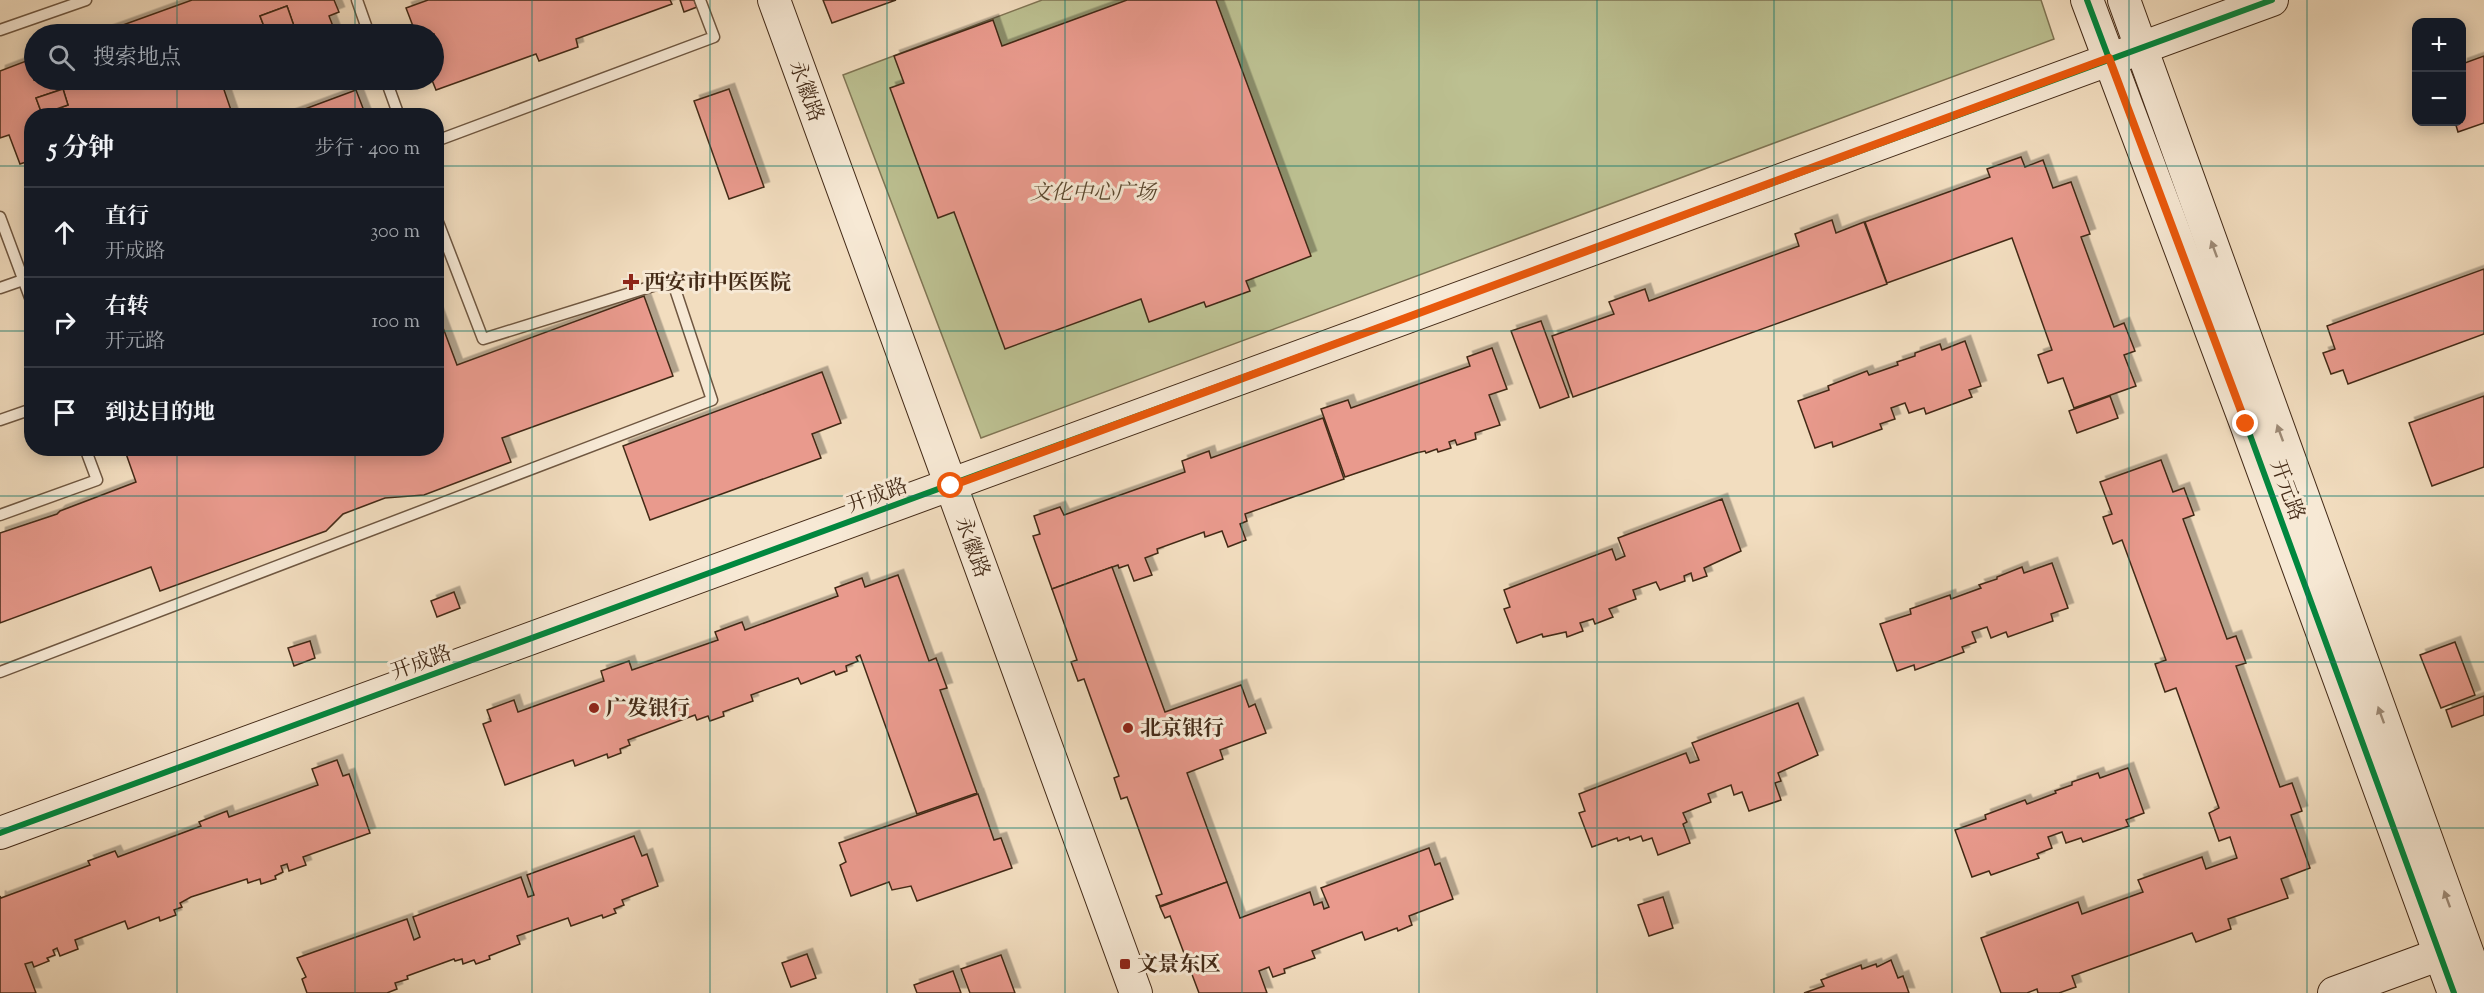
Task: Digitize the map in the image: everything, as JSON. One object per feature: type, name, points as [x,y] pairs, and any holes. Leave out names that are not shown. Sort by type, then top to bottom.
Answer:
[{"type":"street","name":"永徽路","points":[[774,0],[1136,993]]},
{"type":"street","name":"开元路","points":[[2087,0],[2250,435],[2452,950],[2482,993]]},
{"type":"street","name":"开元路","points":[[2124,0],[2452,950],[2454,993]]},
{"type":"street","name":"开成路","points":[[0,833],[2272,0]]},
{"type":"street","points":[[2334,993],[2452,950]]},
{"type":"lane","points":[[0,30],[86,0]]},
{"type":"lane","points":[[357,0],[365,24]]},
{"type":"lane","points":[[444,138],[714,37],[700,0]]},
{"type":"lane","points":[[390,90],[396,108]]},
{"type":"lane","points":[[0,217],[23,280],[0,288]]},
{"type":"lane","points":[[0,672],[712,400],[672,280],[483,339],[444,238]]},
{"type":"lane","points":[[0,420],[24,412]]},
{"type":"lane","points":[[0,514],[96,480],[88,456]]},
{"type":"green space","name":"文化中心广场","points":[[1042,0],[2041,0],[2054,39],[981,438],[843,75]]},
{"type":"building","points":[[192,0],[334,0],[339,12],[329,16],[332,24],[293,24],[287,6],[260,16],[263,24],[126,24]]},
{"type":"building","points":[[428,0],[670,0],[672,4],[576,39],[578,47],[539,61],[536,54],[444,87],[444,24],[412,24],[406,8]]},
{"type":"building","points":[[680,0],[694,0],[697,7],[684,12]]},
{"type":"building","points":[[823,0],[896,0],[832,23]]},
{"type":"building","points":[[1127,0],[1216,0],[1311,256],[1246,281],[1250,291],[1206,307],[1204,302],[1149,322],[1141,299],[1005,349],[954,212],[938,218],[890,88],[904,83],[894,56],[993,20],[1002,46]]},
{"type":"building","points":[[287,6],[293,24],[263,24],[260,16]]},
{"type":"building","points":[[2484,56],[2484,123],[2458,132],[2456,126],[2466,126],[2466,63]]},
{"type":"building","points":[[24,62],[24,90],[60,90],[36,98],[40,108],[24,108],[24,163],[20,164],[9,135],[0,138],[0,71]]},
{"type":"building","points":[[729,89],[764,187],[729,199],[694,101]]},
{"type":"building","points":[[63,90],[224,90],[230,108],[59,108],[68,105]]},
{"type":"building","points":[[63,90],[68,105],[59,108],[40,108],[36,98]]},
{"type":"building","points":[[356,90],[363,108],[308,108]]},
{"type":"building","points":[[2021,157],[2025,167],[2043,160],[2053,188],[2071,182],[2090,234],[2081,237],[2114,327],[2124,323],[2135,351],[2124,355],[2136,386],[2074,408],[2063,378],[2048,383],[2038,355],[2052,350],[2012,238],[1887,283],[1865,222],[1990,177],[1987,169]]},
{"type":"building","points":[[1832,220],[1836,233],[1864,222],[1887,284],[1573,397],[1552,336],[1614,314],[1609,302],[1645,289],[1649,301],[1799,246],[1795,234]]},
{"type":"building","points":[[2484,269],[2484,334],[2348,384],[2343,370],[2331,374],[2323,353],[2335,349],[2327,326]]},
{"type":"building","points":[[644,296],[673,376],[502,438],[511,462],[424,495],[385,498],[343,514],[326,531],[160,591],[151,567],[0,623],[0,533],[57,514],[136,482],[127,456],[444,456],[444,330],[457,365]]},
{"type":"building","points":[[1541,321],[1569,397],[1540,408],[1511,331]]},
{"type":"building","points":[[1965,341],[1981,386],[1969,390],[1972,397],[1926,414],[1924,408],[1909,413],[1905,403],[1891,408],[1895,419],[1880,424],[1882,429],[1833,447],[1832,442],[1815,448],[1798,401],[1829,390],[1828,386],[1867,371],[1869,375],[1898,365],[1897,362],[1915,356],[1915,353],[1940,344],[1942,350]]},
{"type":"building","points":[[1492,348],[1507,389],[1489,395],[1500,425],[1475,433],[1476,439],[1457,445],[1455,440],[1449,442],[1451,448],[1438,452],[1437,449],[1426,453],[1425,451],[1416,453],[1345,477],[1321,409],[1348,400],[1351,408],[1470,366],[1467,357]]},
{"type":"building","points":[[822,372],[841,423],[812,434],[821,458],[650,520],[623,446]]},
{"type":"building","points":[[2110,396],[2118,418],[2077,433],[2069,411]]},
{"type":"building","points":[[2484,396],[2484,467],[2432,486],[2409,423]]},
{"type":"building","points":[[1323,418],[1344,479],[1245,514],[1247,521],[1240,524],[1246,540],[1228,547],[1222,531],[1205,537],[1204,532],[1157,549],[1158,553],[1145,558],[1152,575],[1134,581],[1128,565],[1119,568],[1118,565],[1052,589],[1033,536],[1040,534],[1034,516],[1060,507],[1064,515],[1185,472],[1182,461],[1209,451],[1211,458]]},
{"type":"building","points":[[2161,460],[2173,492],[2184,488],[2194,515],[2183,519],[2227,639],[2236,636],[2246,663],[2236,666],[2280,787],[2292,783],[2302,811],[2291,815],[2310,868],[2281,879],[2288,898],[2228,919],[2231,929],[2196,942],[2192,933],[2072,976],[2076,987],[2059,993],[2038,993],[2037,989],[2027,993],[2001,993],[1981,938],[2078,902],[2082,914],[2143,892],[2138,880],[2202,857],[2206,869],[2237,858],[2230,837],[2219,841],[2209,813],[2219,808],[2176,688],[2165,692],[2155,664],[2166,660],[2122,540],[2113,544],[2103,517],[2112,514],[2100,482]]},
{"type":"building","points":[[1722,499],[1741,551],[1704,568],[1707,576],[1693,581],[1691,573],[1684,576],[1685,581],[1660,590],[1656,582],[1633,590],[1636,599],[1609,609],[1613,617],[1595,624],[1593,619],[1580,623],[1583,631],[1567,637],[1566,632],[1543,637],[1542,634],[1517,643],[1504,609],[1510,607],[1504,590],[1612,549],[1616,560],[1625,556],[1618,538]]},
{"type":"building","points":[[2052,563],[2068,608],[2051,614],[2053,621],[2008,637],[2006,632],[1991,638],[1987,627],[1972,632],[1976,642],[1962,647],[1964,652],[1915,670],[1914,665],[1897,671],[1880,624],[1911,614],[1910,609],[1950,595],[1951,599],[1981,588],[1979,585],[2022,567],[2024,573]]},
{"type":"building","points":[[1112,567],[1165,712],[1241,685],[1249,707],[1255,704],[1266,733],[1220,750],[1223,759],[1187,773],[1227,882],[1160,906],[1156,896],[1162,894],[1127,797],[1121,799],[1114,778],[1119,776],[1084,679],[1078,681],[1071,662],[1077,660],[1052,589]]},
{"type":"building","points":[[898,575],[929,661],[936,658],[947,688],[940,690],[977,793],[917,814],[860,655],[856,657],[858,661],[846,666],[847,671],[836,675],[834,671],[801,684],[798,678],[751,695],[753,701],[723,712],[724,716],[710,721],[708,716],[697,720],[695,715],[628,740],[630,745],[620,749],[621,753],[608,758],[607,754],[575,766],[573,760],[505,785],[483,724],[491,721],[487,710],[514,700],[518,712],[604,681],[601,671],[629,661],[632,670],[718,640],[715,632],[742,622],[745,630],[838,596],[835,588],[862,578],[865,587]]},
{"type":"building","points":[[454,592],[460,608],[437,617],[431,601]]},
{"type":"building","points":[[310,641],[315,658],[294,666],[288,648]]},
{"type":"building","points":[[2455,642],[2475,695],[2441,708],[2420,655]]},
{"type":"building","points":[[2484,696],[2484,715],[2452,727],[2446,710]]},
{"type":"building","points":[[1798,703],[1818,755],[1778,773],[1781,781],[1775,783],[1781,800],[1749,811],[1742,792],[1734,795],[1731,785],[1708,794],[1711,802],[1683,813],[1687,822],[1683,824],[1690,843],[1658,855],[1652,838],[1643,841],[1641,836],[1618,841],[1617,838],[1592,847],[1579,813],[1585,811],[1579,794],[1686,753],[1690,763],[1699,760],[1692,743]]},
{"type":"building","points":[[337,760],[343,776],[349,774],[370,833],[303,857],[306,865],[289,871],[287,864],[281,866],[283,872],[275,876],[276,879],[261,884],[260,879],[248,883],[247,879],[191,897],[180,903],[182,907],[174,910],[176,915],[160,921],[159,917],[128,929],[125,921],[75,940],[78,949],[60,956],[57,948],[53,950],[55,955],[47,958],[49,961],[34,967],[32,962],[25,964],[36,993],[0,993],[0,896],[1,898],[90,865],[88,861],[115,851],[118,857],[201,826],[199,822],[227,811],[229,817],[318,785],[312,769]]},
{"type":"building","points":[[2128,768],[2144,813],[2126,820],[2129,826],[2083,842],[2081,838],[2066,843],[2062,832],[2048,837],[2052,848],[2037,854],[2039,858],[1991,875],[1989,871],[1972,877],[1955,830],[1986,819],[1985,815],[2025,800],[2027,804],[2056,793],[2055,791],[2072,785],[2072,782],[2098,773],[2100,778]]},
{"type":"building","points":[[978,794],[994,840],[1001,838],[1012,868],[917,901],[911,886],[892,890],[889,882],[851,896],[840,865],[846,862],[839,843]]},
{"type":"building","points":[[634,836],[642,856],[647,854],[658,886],[622,900],[624,905],[614,909],[616,913],[603,918],[602,915],[571,926],[568,918],[517,936],[520,944],[489,956],[490,959],[476,964],[474,960],[463,964],[462,959],[455,961],[454,959],[407,976],[408,979],[395,983],[397,989],[387,993],[307,993],[302,979],[306,977],[297,958],[407,919],[414,940],[420,937],[413,917],[521,877],[528,897],[534,895],[527,875]]},
{"type":"building","points":[[1429,848],[1435,865],[1440,863],[1453,899],[1409,916],[1412,925],[1398,931],[1397,928],[1365,940],[1362,932],[1312,951],[1315,958],[1284,969],[1285,973],[1273,977],[1269,967],[1259,971],[1267,993],[1199,993],[1170,916],[1165,918],[1160,907],[1227,882],[1240,918],[1310,892],[1314,905],[1322,902],[1324,909],[1329,907],[1321,888]]},
{"type":"building","points":[[1663,897],[1673,928],[1649,936],[1638,905]]},
{"type":"building","points":[[807,954],[816,978],[791,987],[782,963]]},
{"type":"building","points":[[1001,955],[1015,993],[970,993],[961,969]]},
{"type":"building","points":[[1891,960],[1898,978],[1903,976],[1909,993],[1804,993],[1824,986],[1821,980],[1861,965],[1862,969],[1876,964],[1877,967]]},
{"type":"building","points":[[953,971],[961,993],[917,993],[914,985]]},
{"type":"cycle path","points":[[2087,0],[2246,424],[2454,993]]},
{"type":"cycle path","points":[[0,833],[2272,0]]},
{"type":"place","name":"西安市中医医院","points":[[631,282]]},
{"type":"place","name":"广发银行","points":[[594,708]]},
{"type":"place","name":"北京银行","points":[[1128,728]]},
{"type":"place","name":"文景东区","points":[[1125,964]]},
{"type":"route","points":[[951,486],[2109,58],[2246,424]]}]
